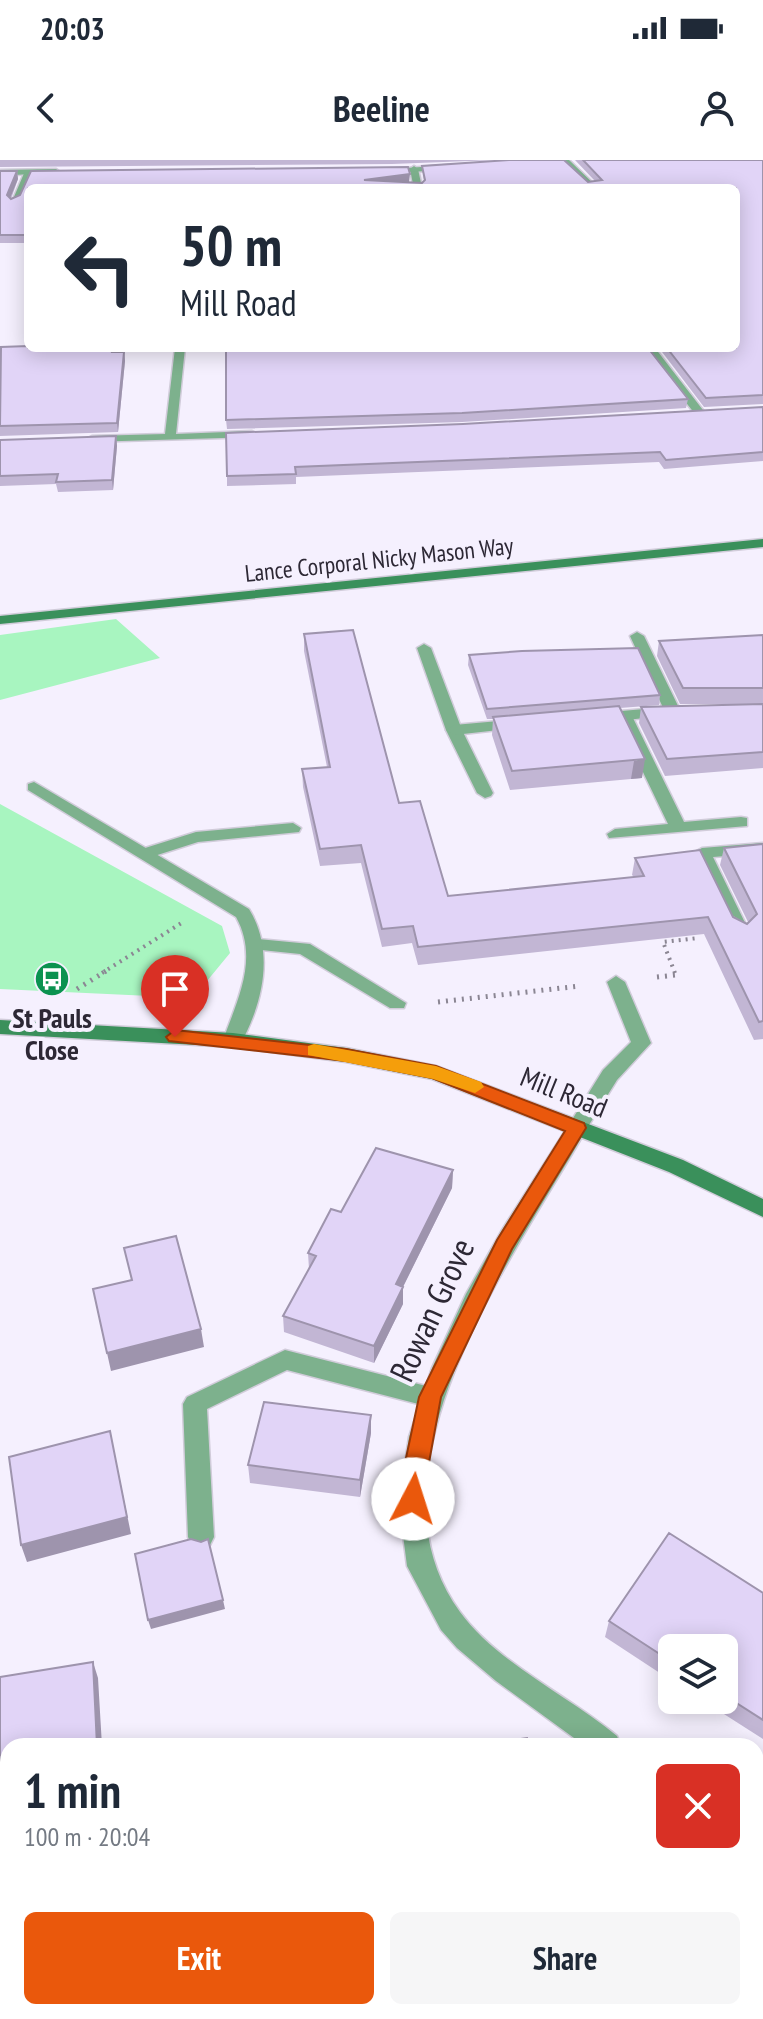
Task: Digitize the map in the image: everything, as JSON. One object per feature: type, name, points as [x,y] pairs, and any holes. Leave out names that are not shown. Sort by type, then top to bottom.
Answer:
[{"type":"main road","name":"Lance Corporal Nicky Mason Way","points":[[0,620],[763,543]]},
{"type":"main road","name":"Mill Road","points":[[0,1027],[233,1040],[346,1055],[436,1073],[676,1166],[763,1209]]},
{"type":"street","points":[[551,161],[566,160],[590,184]]},
{"type":"street","points":[[376,170],[414,169],[433,164],[466,167]]},
{"type":"street","points":[[414,169],[417,184]]},
{"type":"street","points":[[0,173],[73,172]]},
{"type":"street","points":[[14,202],[28,173]]},
{"type":"street","points":[[170,438],[180,352]]},
{"type":"street","points":[[652,352],[702,416]]},
{"type":"street","points":[[687,417],[717,414]]},
{"type":"street","points":[[77,440],[262,435]]},
{"type":"street","points":[[578,719],[681,712],[637,636]]},
{"type":"street","points":[[424,648],[454,730],[485,793]]},
{"type":"street","points":[[624,716],[678,828]]},
{"type":"street","points":[[454,730],[531,723]]},
{"type":"street","points":[[34,787],[243,913],[256,931],[258,945],[233,1040]]},
{"type":"street","points":[[615,834],[741,822]]},
{"type":"street","points":[[148,853],[196,837],[293,828]]},
{"type":"street","points":[[741,933],[702,853],[763,848]]},
{"type":"street","points":[[258,945],[304,948],[397,1003]]},
{"type":"street","name":"Rowan Grove","points":[[598,1738],[575,1717],[489,1657],[459,1630],[422,1577],[412,1526],[413,1485],[430,1397],[504,1245],[610,1075],[641,1043],[616,982]]},
{"type":"street","points":[[201,1537],[195,1404],[285,1360],[430,1397]]},
{"type":"path","points":[[62,988],[78,989],[188,919]]},
{"type":"green space","points":[[116,619],[160,658],[0,700],[0,635]]},
{"type":"green space","points":[[0,804],[222,926],[230,953],[193,998],[0,989]]},
{"type":"building","points":[[564,160],[588,182],[602,180],[583,160],[763,160],[763,395],[706,398],[670,352],[740,352],[740,184],[25,184],[31,171],[408,167],[410,174],[364,180],[422,183],[425,180],[422,166]]},
{"type":"building","points":[[0,171],[17,171],[7,195],[11,199],[20,195],[24,186],[24,235],[0,235]]},
{"type":"building","points":[[24,346],[24,352],[124,352],[117,423],[0,426],[1,347]]},
{"type":"building","points":[[226,352],[651,352],[688,399],[462,413],[226,420]]},
{"type":"building","points":[[763,407],[763,452],[666,460],[660,452],[295,467],[296,474],[227,476],[226,433],[463,424]]},
{"type":"building","points":[[116,436],[112,480],[56,482],[58,474],[0,476],[0,440]]},
{"type":"building","points":[[353,630],[399,803],[420,801],[448,896],[644,876],[635,858],[700,850],[733,917],[747,924],[757,914],[724,848],[763,844],[763,1021],[759,1022],[708,917],[418,947],[413,926],[382,929],[361,845],[320,849],[302,769],[330,767],[304,634]]},
{"type":"building","points":[[763,635],[763,688],[683,688],[659,641]]},
{"type":"building","points":[[638,648],[660,695],[487,709],[469,655],[522,651]]},
{"type":"building","points":[[763,704],[763,752],[667,759],[641,707]]},
{"type":"building","points":[[619,706],[645,759],[512,771],[493,717]]},
{"type":"building","points":[[376,1148],[453,1170],[396,1284],[403,1287],[374,1346],[283,1316],[316,1256],[308,1253],[331,1209],[341,1212]]},
{"type":"building","points":[[176,1236],[201,1329],[107,1353],[93,1289],[132,1280],[124,1248]]},
{"type":"building","points":[[264,1402],[371,1415],[360,1480],[248,1465]]},
{"type":"building","points":[[110,1431],[127,1517],[21,1545],[9,1457]]},
{"type":"building","points":[[669,1533],[763,1593],[763,1720],[738,1704],[738,1634],[658,1634],[658,1653],[609,1621]]},
{"type":"building","points":[[191,1539],[201,1542],[208,1539],[223,1600],[148,1620],[135,1554]]},
{"type":"building","points":[[93,1662],[97,1738],[0,1738],[0,1677]]},
{"type":"slow traffic","points":[[314,1051],[436,1073],[475,1087]]},
{"type":"place","name":"St Pauls Close","points":[[52,979]]},
{"type":"route","points":[[175,1037],[233,1040],[346,1055],[436,1073],[577,1128],[504,1245],[430,1397],[414,1472],[413,1499]]}]
